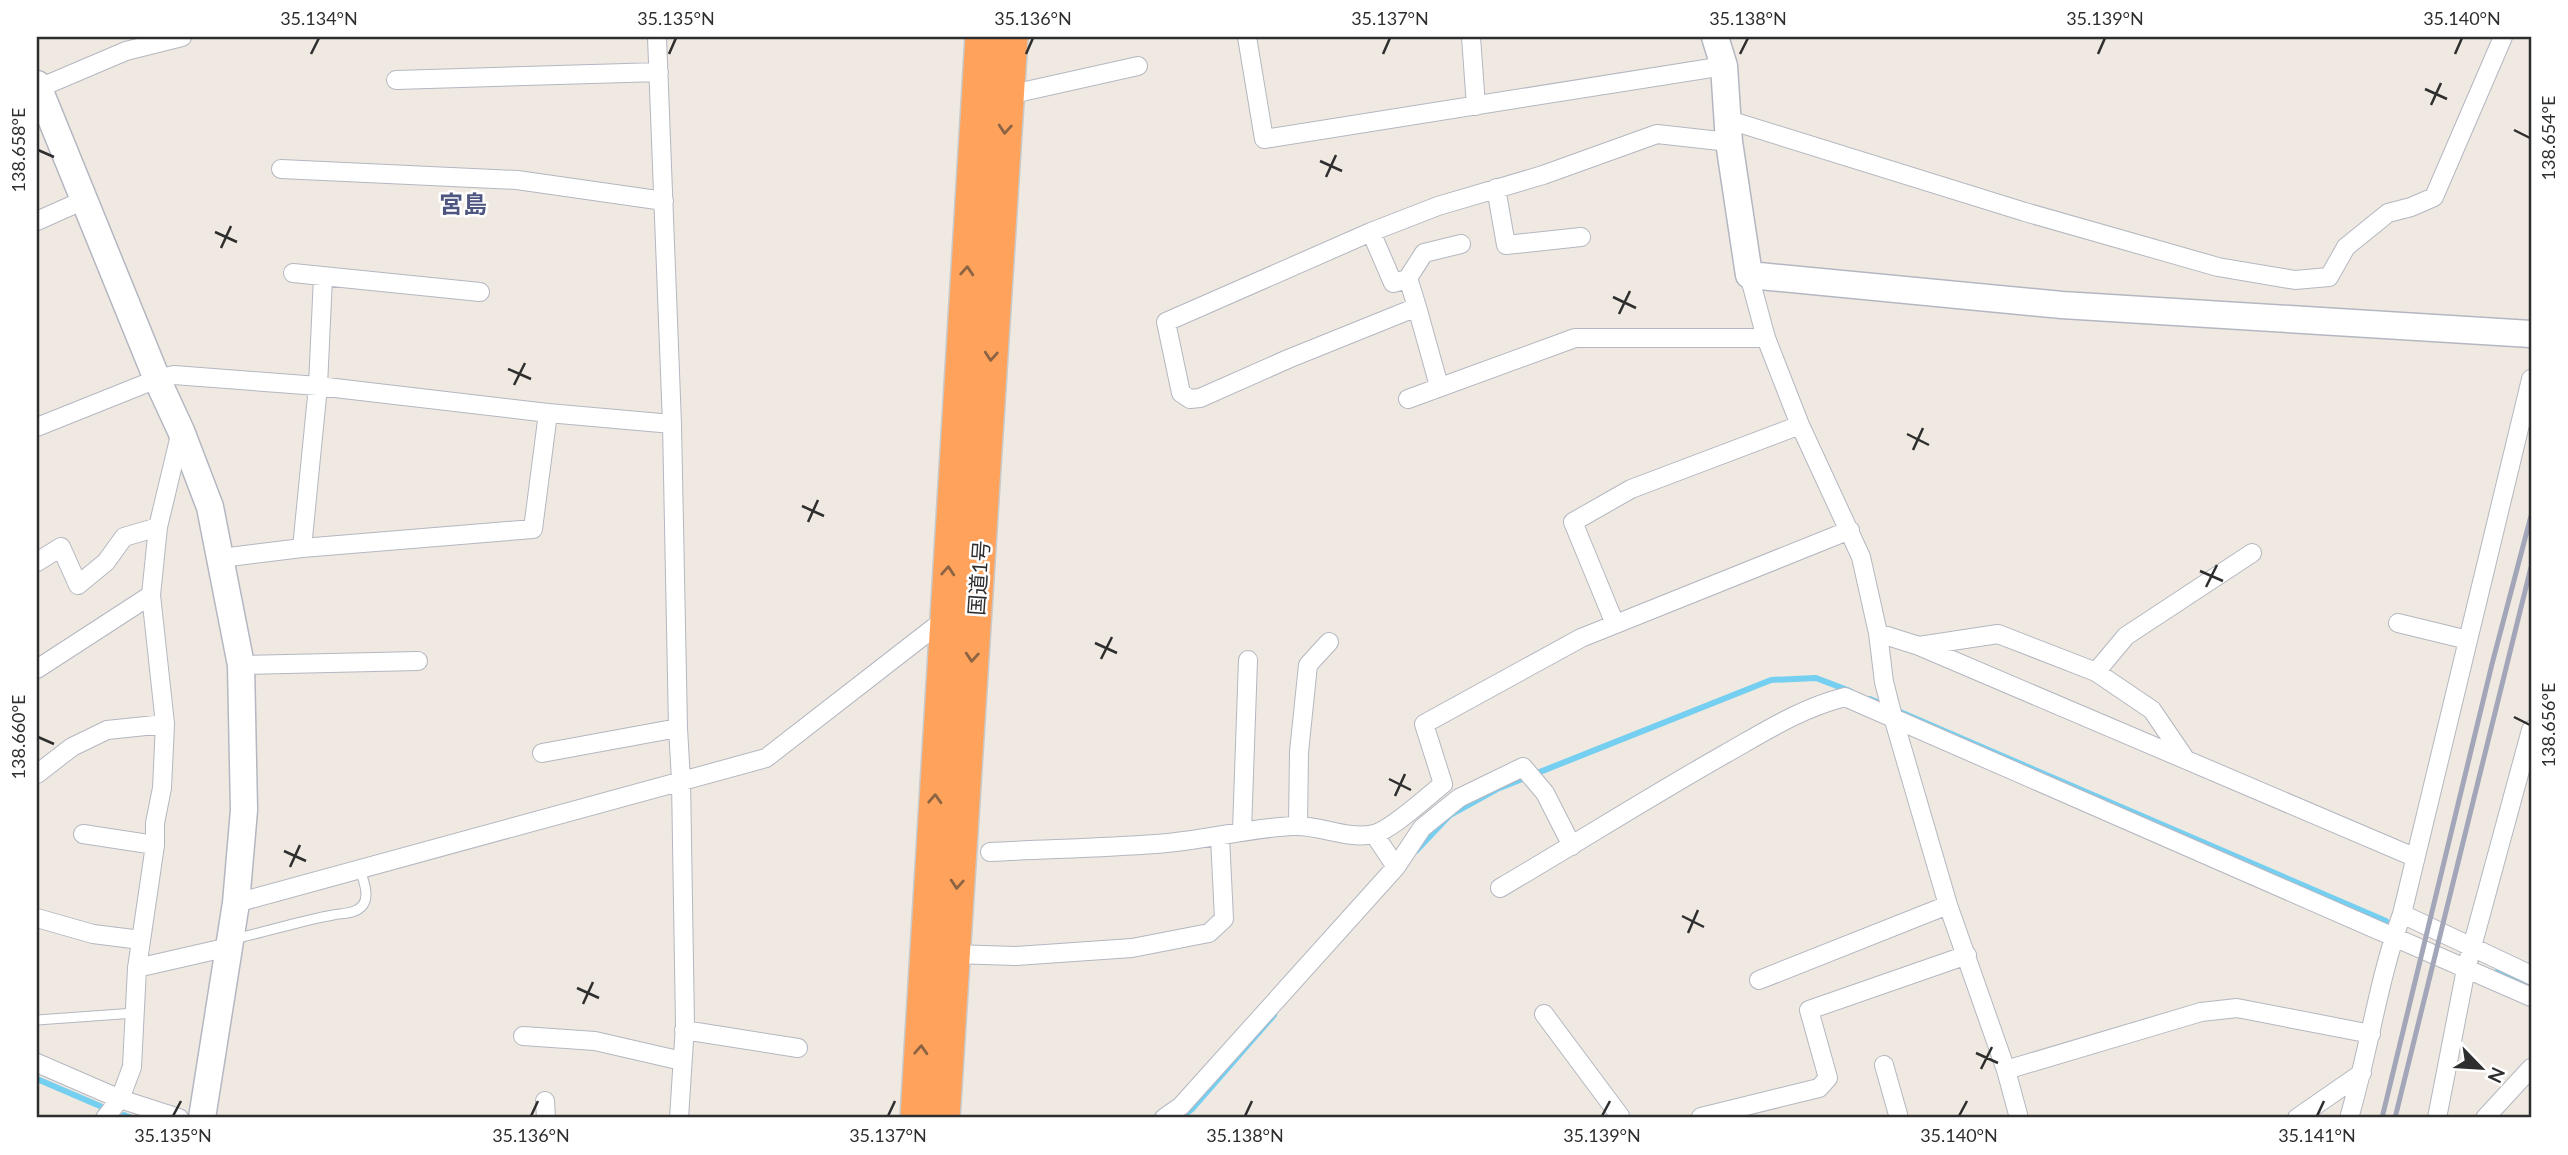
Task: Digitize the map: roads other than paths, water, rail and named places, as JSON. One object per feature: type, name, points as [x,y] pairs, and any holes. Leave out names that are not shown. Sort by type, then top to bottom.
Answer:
[{"type":"highway","name":"国道1号","points":[[917,1118],[982,37]]},
{"type":"highway","name":"国道1号","points":[[943,1118],[1011,37]]},
{"type":"street","points":[[182,37],[126,51],[38,86],[157,379],[181,431],[209,507],[241,665],[244,810],[236,903],[202,1118]]},
{"type":"street","points":[[657,37],[672,424],[681,780],[684,1030],[679,1118]]},
{"type":"street","points":[[1247,37],[1264,139],[1724,66]]},
{"type":"street","points":[[1471,37],[1476,106]]},
{"type":"street","points":[[1715,37],[1724,66],[1729,131],[1749,275],[1766,338],[1800,425],[1861,557],[1893,715],[1948,905],[2006,1070],[2019,1118]]},
{"type":"street","points":[[1417,307],[1200,398],[1190,398],[1181,393],[1166,322],[1371,232],[1438,206],[1543,175],[1657,134],[1729,131],[2218,267],[2295,280],[2329,277],[2346,247],[2388,213],[2434,197],[2503,37]]},
{"type":"street","points":[[1008,95],[1139,66]]},
{"type":"street","points":[[396,80],[659,72]]},
{"type":"street","points":[[281,169],[517,180],[664,201]]},
{"type":"street","points":[[1496,188],[1506,245],[1581,237]]},
{"type":"street","points":[[37,221],[84,200]]},
{"type":"street","points":[[1371,232],[1393,283],[1408,279],[1424,253],[1461,244]]},
{"type":"street","points":[[293,273],[480,292]]},
{"type":"street","points":[[1749,275],[2062,306],[2531,334]]},
{"type":"street","points":[[302,548],[318,386],[324,277]]},
{"type":"street","points":[[1408,279],[1439,386]]},
{"type":"street","points":[[1408,399],[1575,338],[1766,338]]},
{"type":"street","points":[[37,427],[157,379],[174,375],[318,386],[548,413],[672,424]]},
{"type":"street","points":[[2349,1118],[2402,914],[2531,379]]},
{"type":"street","points":[[221,558],[302,548],[533,529],[548,413]]},
{"type":"street","points":[[1615,624],[1573,522],[1632,489],[1800,425]]},
{"type":"street","points":[[105,1118],[120,1099],[132,1067],[137,968],[155,845],[155,823],[162,789],[165,724],[151,595],[158,527],[181,431]]},
{"type":"street","points":[[37,562],[61,547],[78,585],[106,562],[124,537],[158,527]]},
{"type":"street","points":[[990,852],[1157,844],[1220,837],[1242,830],[1298,826],[1348,835],[1374,834],[1387,829],[1443,784],[1424,724],[1581,638],[1850,530]]},
{"type":"street","points":[[2096,672],[2126,636],[2252,553]]},
{"type":"street","points":[[37,668],[151,595]]},
{"type":"street","points":[[236,903],[766,758],[945,619]]},
{"type":"street","points":[[2398,623],[2468,640]]},
{"type":"street","points":[[1878,633],[1919,646],[2414,857]]},
{"type":"street","points":[[1919,646],[1998,634],[2096,672],[2152,710],[2184,757]]},
{"type":"street","points":[[1298,826],[1299,752],[1308,665],[1329,642]]},
{"type":"street","points":[[1242,830],[1248,660]]},
{"type":"street","points":[[241,665],[418,661]]},
{"type":"street","points":[[1500,888],[1677,781],[1792,716],[1821,703],[1845,697],[1893,715],[2531,997]]},
{"type":"street","points":[[37,774],[72,747],[107,730],[165,724]]},
{"type":"street","points":[[542,753],[678,728]]},
{"type":"street","points":[[2437,1118],[2466,969],[2530,741]]},
{"type":"street","points":[[1164,1118],[1181,1106],[1396,867],[1422,828],[1459,798],[1523,768],[1539,787],[1572,846]]},
{"type":"street","points":[[83,834],[155,845]]},
{"type":"street","points":[[1374,834],[1396,867]]},
{"type":"street","points":[[952,954],[1016,957],[1132,948],[1209,933],[1224,919],[1220,837]]},
{"type":"street","points":[[1759,981],[1948,905]]},
{"type":"street","points":[[2402,914],[2531,975]]},
{"type":"street","points":[[37,918],[93,933],[141,940]]},
{"type":"street","points":[[137,968],[230,943]]},
{"type":"street","points":[[1700,1117],[1819,1088],[1828,1078],[1809,1010],[1967,955]]},
{"type":"street","points":[[2006,1070],[2201,1012],[2237,1009],[2371,1034]]},
{"type":"street","points":[[1544,1014],[1620,1116],[1618,1118]]},
{"type":"street","points":[[684,1030],[799,1048]]},
{"type":"street","points":[[523,1036],[594,1041],[682,1061]]},
{"type":"street","points":[[37,1063],[120,1099],[179,1118]]},
{"type":"street","points":[[1884,1065],[1899,1118]]},
{"type":"street","points":[[2485,1118],[2531,1068]]},
{"type":"street","points":[[2297,1118],[2362,1073]]},
{"type":"lane","points":[[230,943],[295,922],[355,911],[363,904],[367,893],[360,869]]},
{"type":"lane","points":[[37,1020],[135,1013]]},
{"type":"waterway","points":[[1416,851],[1450,815],[1497,789],[1771,680],[1816,678],[1850,691]]},
{"type":"waterway","points":[[1870,699],[2386,921]]},
{"type":"waterway","points":[[2497,972],[2531,986]]},
{"type":"waterway","points":[[1181,1118],[1192,1109],[1274,1015]]},
{"type":"waterway","points":[[37,1079],[100,1106]]},
{"type":"waterway","points":[[124,1115],[132,1118]]},
{"type":"railway","points":[[2382,1118],[2492,664],[2531,516]]},
{"type":"railway","points":[[2395,1118],[2531,567]]},
{"type":"district","name":"宮島","points":[[463,203]]}]
